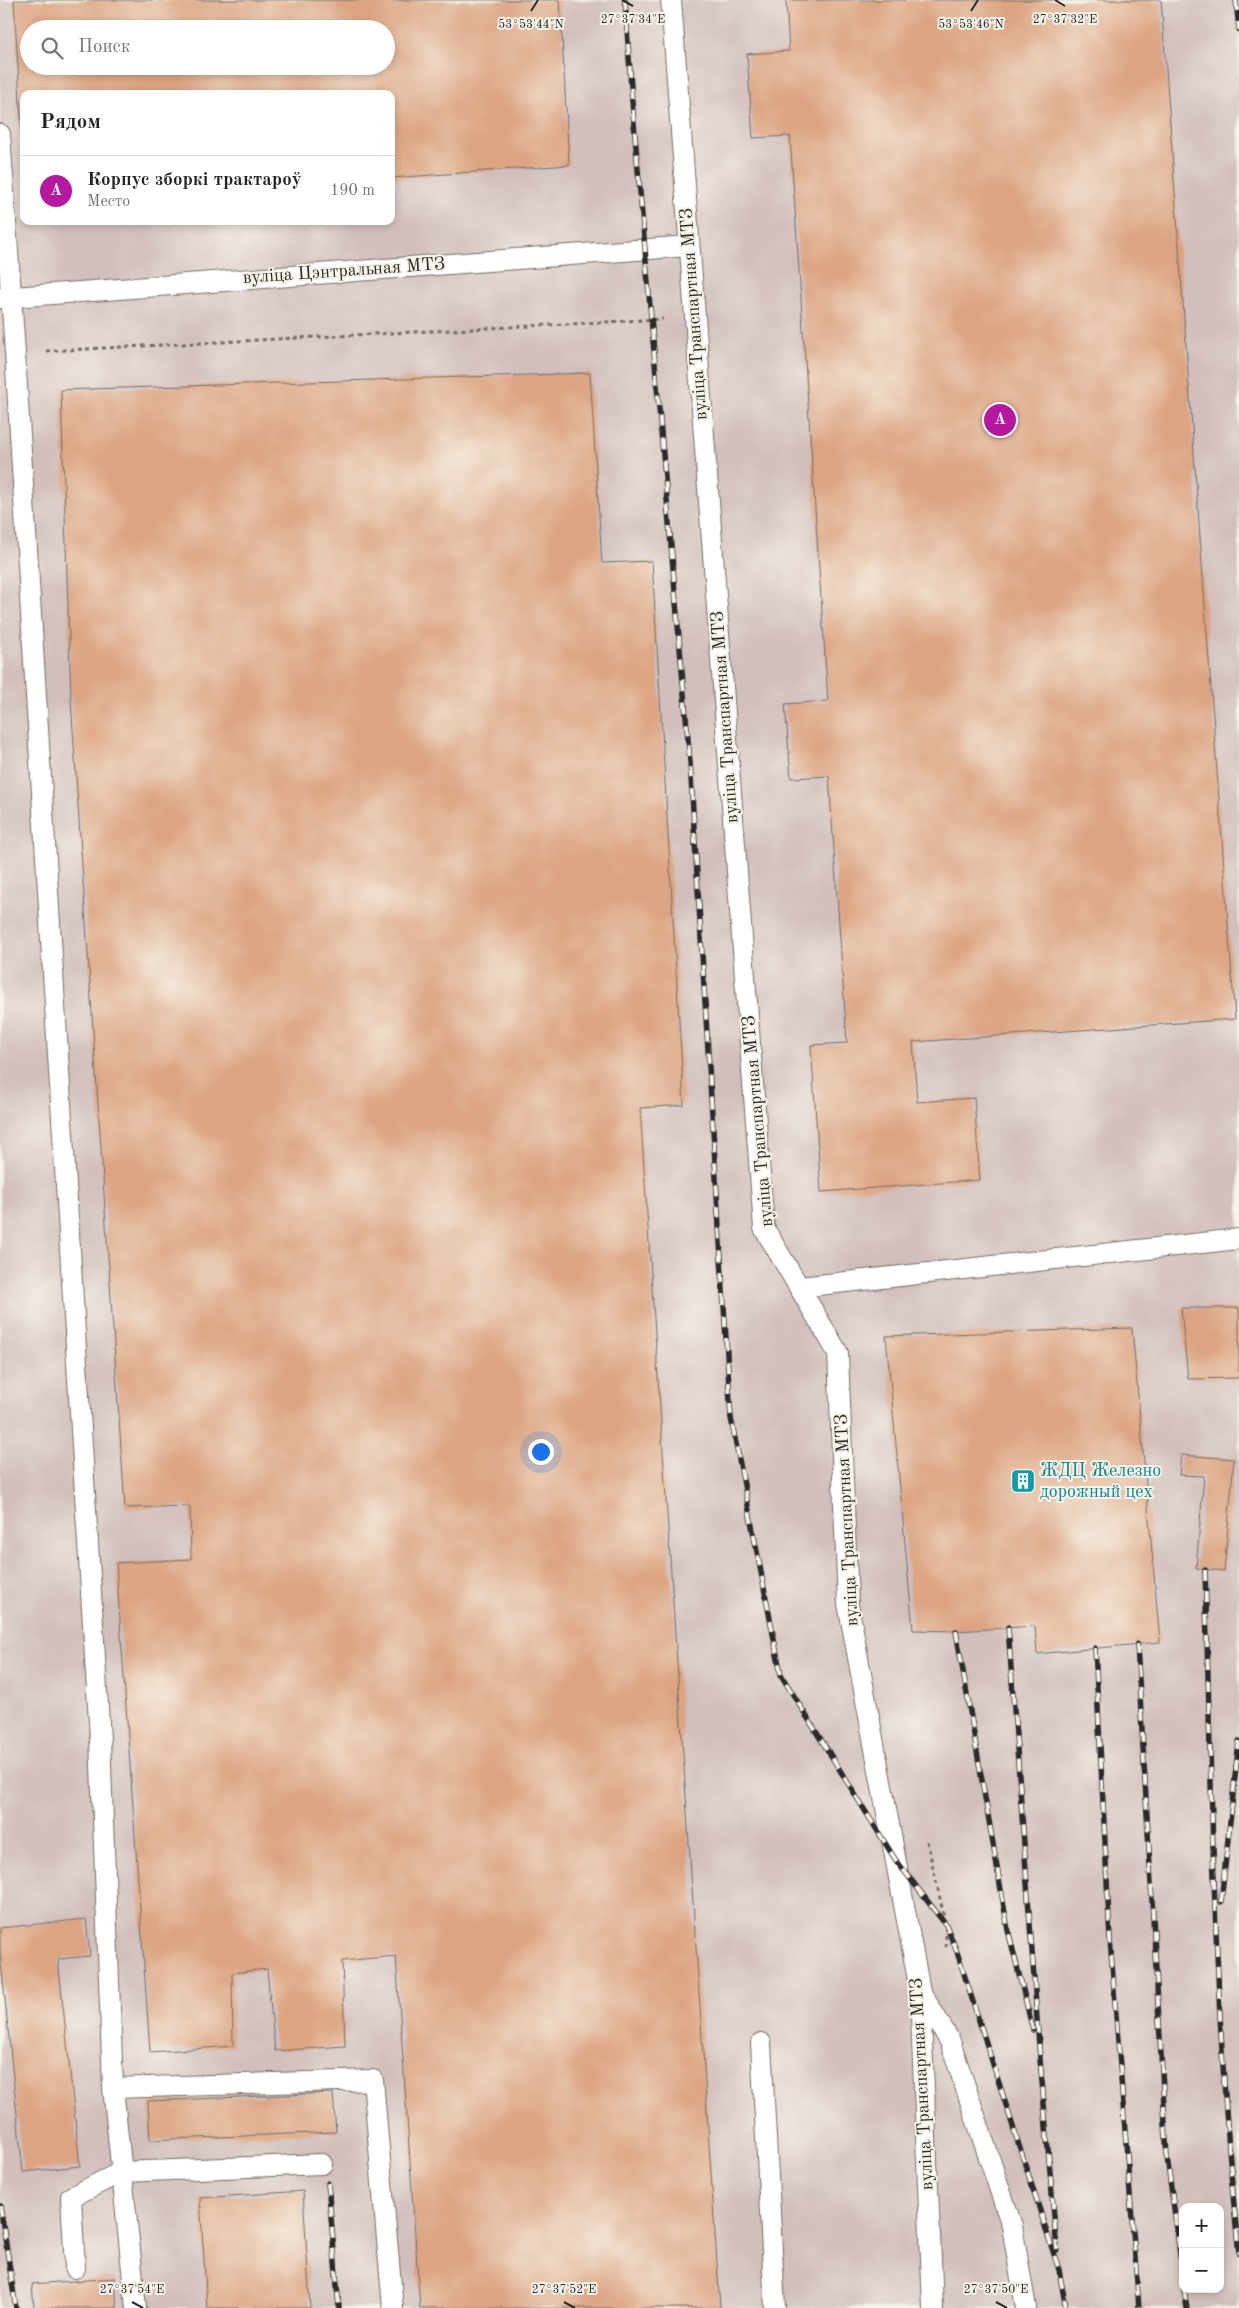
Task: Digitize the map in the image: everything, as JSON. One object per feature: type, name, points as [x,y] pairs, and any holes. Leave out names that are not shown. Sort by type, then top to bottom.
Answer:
[{"type":"lane","name":"вуліца Транспартная МТЗ","points":[[670,0],[764,1228],[838,1353],[848,1604],[920,1991],[933,2308]]},
{"type":"lane","points":[[0,134],[6,297],[15,353],[100,1739],[113,2088],[136,2308]]},
{"type":"lane","name":"вуліца Цэнтральная МТЗ","points":[[6,297],[689,246]]},
{"type":"lane","points":[[800,1288],[1239,1239]]},
{"type":"lane","points":[[920,1991],[950,2041],[1012,2226],[1026,2308]]},
{"type":"lane","points":[[761,2043],[775,2308]]},
{"type":"lane","points":[[113,2088],[373,2080],[393,2308]]},
{"type":"lane","points":[[75,2268],[71,2197],[121,2172],[322,2164]]},
{"type":"path","points":[[15,353],[666,318]]},
{"type":"shaded area","points":[[0,0],[1239,0],[1239,2308],[0,2308]]},
{"type":"building","points":[[14,0],[560,0],[569,165],[395,178],[395,90],[20,90],[20,101]]},
{"type":"building","points":[[786,0],[1161,0],[1235,1019],[913,1042],[917,1102],[974,1098],[980,1180],[821,1192],[811,1045],[847,1043],[829,776],[791,778],[785,704],[828,701],[790,136],[753,138],[747,54],[789,51]]},
{"type":"building","points":[[590,373],[602,563],[652,561],[684,1105],[640,1108],[720,2308],[420,2308],[396,1956],[342,1961],[345,2046],[275,2051],[267,1969],[232,1973],[233,2046],[150,2052],[116,1563],[191,1559],[190,1506],[125,1508],[71,700],[61,390]]},
{"type":"building","points":[[1181,1308],[1239,1308],[1239,1378],[1188,1379]]},
{"type":"building","name":"ЖДЦ Железно дорожный цех","points":[[1132,1328],[1160,1642],[1037,1654],[1035,1626],[956,1631],[913,1630],[886,1336]]},
{"type":"building","points":[[1181,1455],[1234,1459],[1224,1571],[1196,1568],[1204,1476],[1179,1475]]},
{"type":"building","points":[[86,1919],[90,1956],[58,1959],[80,2166],[23,2172],[0,1952],[0,1928]]},
{"type":"building","points":[[333,2093],[336,2132],[150,2140],[148,2101]]},
{"type":"building","points":[[303,2191],[310,2308],[207,2308],[200,2198]]},
{"type":"building","points":[[115,2278],[117,2308],[34,2308],[32,2284]]},
{"type":"railway","points":[[625,0],[632,101],[690,762],[731,1418],[781,1675],[895,1859],[946,1925],[957,1952],[1059,2270],[1066,2308]]},
{"type":"railway","points":[[1236,0],[1239,30]]},
{"type":"railway","points":[[1205,1570],[1219,1998],[1224,2083],[1239,2254]]},
{"type":"railway","points":[[1008,1627],[1040,2059],[1057,2250]]},
{"type":"railway","points":[[956,1631],[1008,1930],[1033,2030]]},
{"type":"railway","points":[[1137,1644],[1167,2157],[1179,2248]]},
{"type":"railway","points":[[1095,1648],[1110,1939],[1139,2308]]},
{"type":"railway","points":[[1221,1902],[1239,1741]]},
{"type":"railway","points":[[328,2183],[339,2308]]},
{"type":"railway","points":[[0,2206],[16,2308]]},
{"type":"railway","points":[[1185,2293],[1187,2308]]},
{"type":"place","name":"Корпус зборкі трактароў","points":[[1000,420]]},
{"type":"place","name":"ЖДЦ Железно дорожный цех","points":[[1023,1481]]}]
